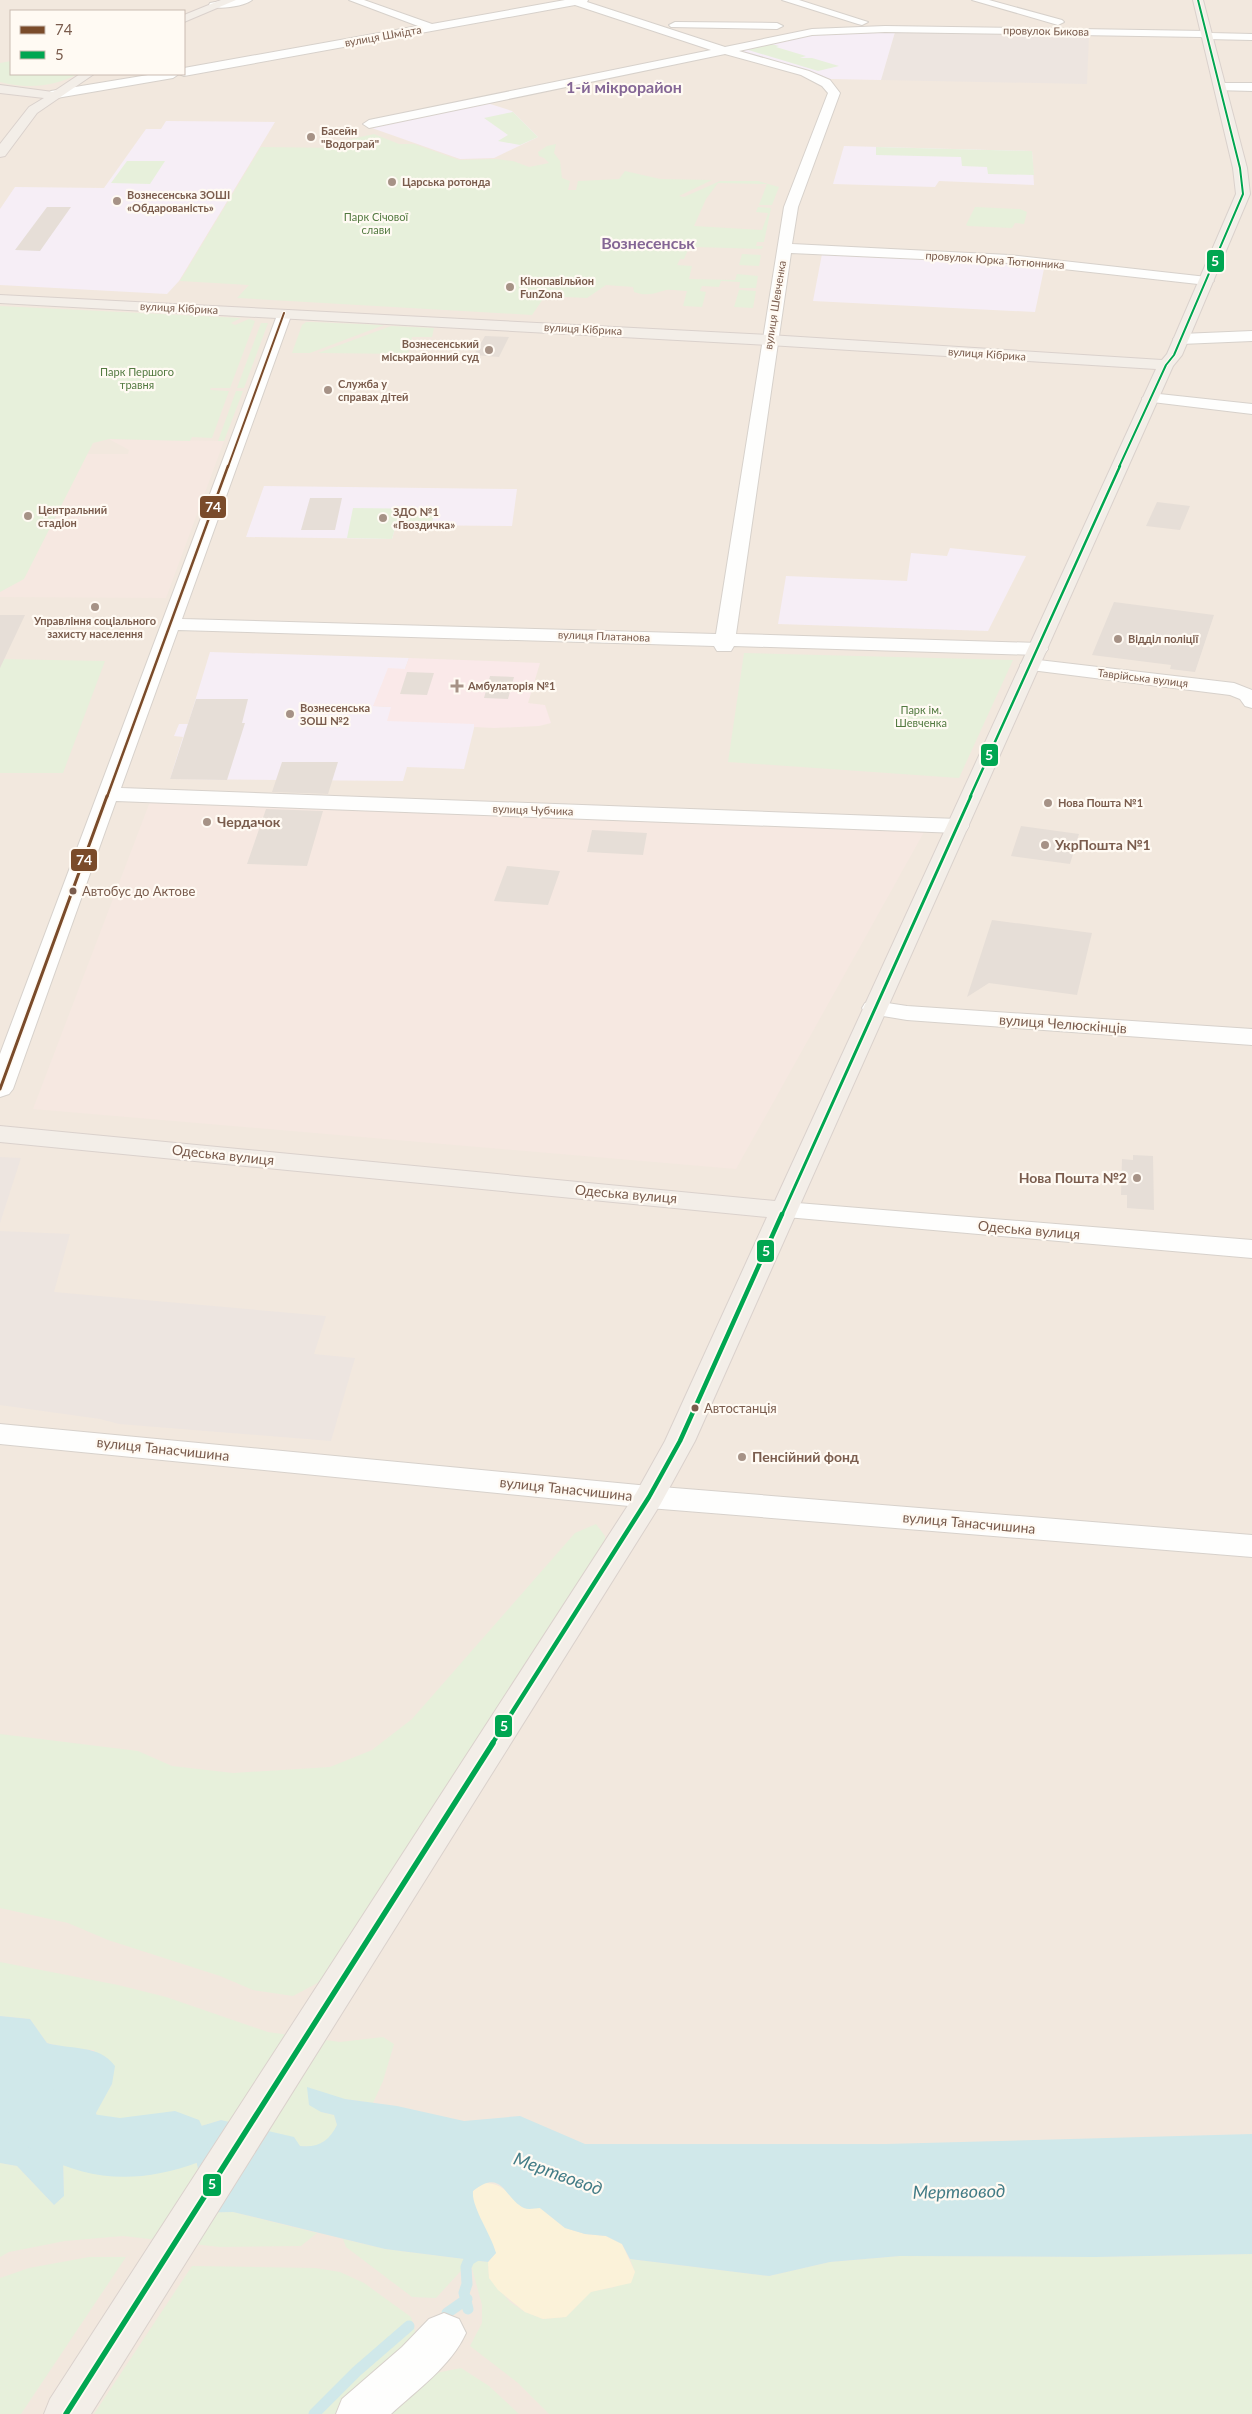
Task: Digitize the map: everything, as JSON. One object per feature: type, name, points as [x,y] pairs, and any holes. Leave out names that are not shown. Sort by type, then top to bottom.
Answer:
[{"type":"main road","points":[[185,19],[231,0]]},
{"type":"main road","points":[[66,2414],[649,1497],[680,1441],[1150,398],[1166,365],[1174,355],[1182,339],[1243,194],[1240,168],[1198,0]]},
{"type":"main road","points":[[0,153],[33,110],[86,75]]},
{"type":"main road","points":[[0,89],[52,96]]},
{"type":"main road","name":"вулиця Кібрика","points":[[0,299],[770,340],[1166,365]]},
{"type":"main road","name":"Одеська вулиця","points":[[0,1134],[785,1210]]},
{"type":"street","points":[[214,6],[247,0]]},
{"type":"street","points":[[354,0],[430,28]]},
{"type":"street","points":[[576,0],[656,26]]},
{"type":"street","name":"вулиця Шмідта","points":[[185,72],[576,0]]},
{"type":"street","points":[[787,0],[882,28]]},
{"type":"street","points":[[977,0],[1082,28],[1088,32]]},
{"type":"street","name":"провулок Бикова","points":[[656,26],[882,28],[1252,37]]},
{"type":"street","name":"вулиця Шевченка","points":[[656,26],[721,49],[816,78],[832,88],[834,94],[791,207],[783,248],[724,643]]},
{"type":"street","name":"вулиця Шевченка","points":[[369,124],[721,49],[812,32],[882,28]]},
{"type":"street","points":[[52,96],[168,75]]},
{"type":"street","points":[[1219,87],[1252,87]]},
{"type":"street","name":"провулок Юрка Тютюнника","points":[[783,248],[1009,259],[1207,281]]},
{"type":"street","points":[[0,1089],[284,313]]},
{"type":"street","points":[[1182,339],[1252,336]]},
{"type":"street","points":[[1150,398],[1252,408]]},
{"type":"street","name":"вулиця Платанова","points":[[169,627],[724,643],[1034,656]]},
{"type":"street","name":"Таврійська вулиця","points":[[1034,656],[1234,688],[1247,695],[1252,702]]},
{"type":"street","name":"вулиця Чубчика","points":[[108,794],[958,826]]},
{"type":"street","name":"вулиця Челюскінців","points":[[874,1008],[907,1013],[1252,1037]]},
{"type":"street","name":"Одеська вулиця","points":[[785,1210],[1252,1249]]},
{"type":"street","name":"вулиця Танасчишина","points":[[0,1434],[649,1497],[1252,1546]]},
{"type":"street","points":[[358,2414],[417,2362],[444,2333]]},
{"type":"shaded area","name":"Вознесенськ","points":[[0,0],[1252,0],[1252,2414],[0,2414]]},
{"type":"shaded area","points":[[895,32],[1089,35],[1087,84],[881,80]]},
{"type":"shaded area","points":[[895,32],[881,80],[830,79],[731,50],[815,33]]},
{"type":"shaded area","points":[[484,102],[512,111],[538,137],[494,158],[460,159],[369,127]]},
{"type":"shaded area","name":"Вознесенська ЗОШІ «Обдарованість»","points":[[166,121],[275,122],[179,281],[167,294],[0,285],[0,209],[15,187],[104,188],[146,129],[161,129]]},
{"type":"shaded area","points":[[844,146],[1032,151],[1034,185],[939,181],[935,187],[833,184]]},
{"type":"shaded area","points":[[822,254],[1045,264],[1035,312],[813,301]]},
{"type":"shaded area","points":[[109,439],[224,441],[166,598],[0,597],[0,592],[24,578],[87,454],[128,454],[129,450]]},
{"type":"shaded area","name":"ЗДО №1 «Гвоздичка»","points":[[264,486],[517,489],[512,526],[396,525],[392,539],[246,537]]},
{"type":"shaded area","points":[[950,548],[1026,556],[988,631],[778,624],[786,576],[907,581],[911,553],[947,556]]},
{"type":"shaded area","name":"Вознесенська ЗОШ №2","points":[[210,652],[409,658],[405,669],[373,706],[391,707],[475,724],[464,769],[407,767],[403,781],[170,779],[183,737],[174,736],[179,724],[188,724]]},
{"type":"shaded area","name":"Амбулаторія №1","points":[[409,658],[540,663],[528,703],[545,705],[551,723],[539,726],[494,728],[474,727],[474,724],[387,721],[391,707],[373,706],[388,668],[405,669]]},
{"type":"shaded area","points":[[151,799],[924,832],[736,1169],[33,1109]]},
{"type":"shaded area","points":[[0,1157],[21,1158],[0,1223]]},
{"type":"shaded area","points":[[0,1231],[70,1234],[54,1292],[326,1316],[314,1354],[355,1358],[331,1441],[119,1424],[100,1419],[0,1405]]},
{"type":"green space","points":[[771,44],[806,56],[800,58],[812,58],[839,66],[818,71],[745,49]]},
{"type":"green space","points":[[10,61],[10,75],[76,75],[59,82],[40,86],[20,86],[0,82],[0,63]]},
{"type":"green space","points":[[513,112],[538,137],[520,145],[498,141],[508,135],[484,118]]},
{"type":"green space","name":"Парк Січової слави","points":[[374,134],[399,144],[414,144],[459,160],[496,159],[513,161],[529,167],[549,163],[539,156],[538,152],[547,146],[556,144],[554,153],[560,161],[562,178],[570,181],[568,190],[576,190],[578,181],[619,179],[625,171],[660,179],[712,180],[679,196],[684,197],[720,181],[758,181],[779,187],[772,205],[759,205],[767,184],[718,183],[706,199],[694,226],[762,230],[768,213],[756,212],[758,207],[771,208],[764,242],[757,242],[756,246],[763,246],[762,249],[696,247],[688,250],[684,259],[680,259],[677,265],[692,266],[689,279],[735,280],[737,274],[758,276],[756,288],[739,288],[740,282],[721,281],[719,287],[702,286],[700,291],[706,292],[702,307],[683,306],[687,291],[668,290],[643,294],[634,292],[633,287],[606,285],[587,298],[545,296],[532,315],[237,298],[249,285],[180,281],[261,147],[345,148],[347,140]]},
{"type":"green space","points":[[876,147],[1032,151],[1034,175],[988,174],[987,167],[962,166],[961,157],[876,155]]},
{"type":"green space","points":[[127,161],[165,161],[150,184],[111,183]]},
{"type":"green space","points":[[975,207],[1020,209],[1027,212],[1024,224],[1015,223],[1012,228],[968,226],[966,225]]},
{"type":"green space","points":[[742,254],[761,255],[759,266],[739,265]]},
{"type":"green space","points":[[739,290],[756,291],[753,308],[734,307]]},
{"type":"green space","name":"Парк Першого травня","points":[[0,306],[241,318],[231,323],[235,325],[249,319],[255,321],[230,388],[211,388],[210,390],[229,391],[212,438],[192,437],[190,441],[109,439],[93,443],[24,579],[0,592]]},
{"type":"green space","points":[[306,322],[384,325],[310,353],[292,353],[302,325]]},
{"type":"green space","points":[[261,323],[268,323],[244,388],[237,388]]},
{"type":"green space","points":[[391,326],[434,328],[432,337],[412,337],[408,354],[318,353]]},
{"type":"green space","points":[[236,391],[243,391],[224,441],[218,441]]},
{"type":"green space","points":[[353,508],[434,509],[432,525],[396,525],[392,539],[347,538]]},
{"type":"green space","name":"Парк ім. Шевченка","points":[[744,653],[1013,660],[959,778],[728,762]]},
{"type":"green space","points":[[0,659],[105,661],[63,773],[0,773]]},
{"type":"green space","points":[[596,1524],[605,1536],[605,1549],[325,1979],[293,1996],[253,1990],[220,1976],[108,1940],[68,1923],[0,1908],[0,1734],[138,1751],[172,1766],[233,1773],[330,1767],[372,1750],[412,1719],[575,1533]]},
{"type":"green space","points":[[0,1962],[118,1985],[166,1997],[268,2032],[340,2042],[383,2037],[394,2044],[383,2081],[373,2103],[345,2099],[321,2112],[334,2115],[337,2125],[331,2138],[314,2147],[300,2146],[221,2120],[168,2136],[116,2141],[102,2135],[96,2112],[112,2084],[94,2050],[75,2049],[47,2043],[30,2019],[0,2016]]},
{"type":"green space","points":[[95,2144],[127,2150],[159,2149],[173,2145],[182,2146],[195,2155],[198,2169],[180,2213],[233,2212],[317,2233],[301,2246],[220,2247],[123,2236],[65,2241],[9,2252],[0,2257],[0,2163],[17,2166],[54,2205],[64,2196],[63,2157],[73,2146]]},
{"type":"green space","points":[[343,2239],[385,2249],[488,2262],[489,2278],[510,2302],[525,2312],[543,2319],[566,2317],[590,2292],[615,2287],[635,2272],[630,2259],[769,2276],[830,2262],[900,2256],[1095,2257],[1252,2254],[1252,2414],[549,2414],[518,2383],[470,2346],[482,2323],[482,2305],[470,2261],[436,2298],[412,2297],[346,2247]]},
{"type":"green space","points":[[89,2257],[126,2257],[21,2414],[0,2414],[0,2278],[29,2268]]},
{"type":"green space","points":[[192,2266],[315,2268],[340,2272],[364,2283],[411,2317],[416,2334],[337,2414],[94,2414]]},
{"type":"green space","points":[[461,2368],[489,2386],[519,2414],[375,2414],[436,2373]]},
{"type":"sand","points":[[483,2183],[501,2187],[521,2205],[529,2208],[540,2208],[565,2228],[585,2234],[606,2236],[622,2244],[635,2272],[631,2283],[591,2292],[566,2317],[543,2319],[525,2312],[498,2290],[489,2278],[488,2262],[496,2253],[473,2205],[473,2191]]},
{"type":"water","points":[[0,2016],[30,2019],[47,2043],[93,2051],[101,2054],[115,2066],[112,2084],[96,2113],[102,2135],[116,2141],[168,2136],[221,2120],[294,2137],[300,2146],[313,2146],[327,2139],[337,2125],[334,2115],[321,2112],[309,2105],[307,2087],[345,2099],[397,2106],[464,2121],[520,2116],[585,2144],[886,2144],[1252,2134],[1252,2254],[1095,2257],[900,2256],[830,2262],[769,2276],[630,2259],[622,2244],[606,2236],[585,2234],[565,2228],[540,2208],[524,2208],[517,2204],[502,2187],[497,2183],[491,2182],[483,2184],[473,2191],[475,2205],[496,2253],[488,2262],[385,2249],[233,2212],[179,2213],[198,2169],[195,2155],[182,2146],[173,2145],[160,2149],[127,2150],[95,2144],[73,2146],[63,2157],[64,2196],[54,2205],[17,2166],[0,2163]]},
{"type":"building","name":"Вознесенська ЗОШІ «Обдарованість»","points":[[47,207],[71,207],[40,251],[15,250]]},
{"type":"building","name":"Вознесенський міськрайонний суд","points":[[485,336],[509,337],[499,357],[474,355]]},
{"type":"building","points":[[310,498],[342,498],[335,530],[301,530]]},
{"type":"building","points":[[1157,502],[1190,506],[1180,530],[1146,526]]},
{"type":"building","points":[[1114,602],[1214,615],[1195,672],[1170,669],[1171,665],[1092,655]]},
{"type":"building","points":[[0,615],[25,615],[0,668]]},
{"type":"building","points":[[407,672],[434,673],[427,695],[400,694]]},
{"type":"building","points":[[490,676],[514,677],[508,699],[484,698]]},
{"type":"building","points":[[196,699],[248,699],[242,723],[245,723],[227,780],[170,779]]},
{"type":"building","points":[[282,762],[338,762],[328,794],[272,792]]},
{"type":"building","points":[[266,809],[323,811],[307,866],[247,864]]},
{"type":"building","name":"УкрПошта №1","points":[[1021,826],[1079,834],[1070,864],[1011,856]]},
{"type":"building","points":[[592,830],[647,833],[643,855],[587,852]]},
{"type":"building","points":[[507,866],[560,871],[548,905],[494,901]]},
{"type":"building","points":[[992,920],[1092,933],[1077,995],[989,983],[967,997]]},
{"type":"building","name":"Нова Пошта №2","points":[[1133,1155],[1153,1156],[1154,1210],[1127,1208],[1127,1195],[1121,1195],[1122,1159],[1133,1160]]},
{"type":"waterway","name":"Мертвовод","points":[[0,2096],[27,2109],[60,2131],[83,2143],[120,2148],[175,2141]]},
{"type":"waterway","points":[[466,2300],[464,2293],[467,2284],[466,2267],[469,2260],[477,2255]]},
{"type":"waterway","points":[[447,2313],[466,2300]]},
{"type":"waterway","points":[[466,2300],[468,2309]]},
{"type":"waterway","points":[[314,2414],[357,2371],[409,2326]]},
{"type":"transit line","name":"5","points":[[66,2414],[649,1497],[680,1441],[1115,476],[1166,365],[1174,355],[1243,194],[1240,168],[1198,0]]},
{"type":"transit line","name":"74","points":[[0,1089],[284,313]]},
{"type":"place","name":"Басейн \"Водограй\"","points":[[311,137]]},
{"type":"place","name":"Царська ротонда","points":[[392,182]]},
{"type":"place","name":"Вознесенська ЗОШІ «Обдарованість»","points":[[117,201]]},
{"type":"place","name":"Кінопавільйон FunZona","points":[[510,287]]},
{"type":"place","name":"Вознесенський міськрайонний суд","points":[[489,350]]},
{"type":"place","name":"Служба у справах дітей","points":[[328,390]]},
{"type":"place","name":"Центральний стадіон","points":[[28,516]]},
{"type":"place","name":"ЗДО №1 «Гвоздичка»","points":[[383,518]]},
{"type":"place","name":"Управління соціального захисту населення","points":[[95,607]]},
{"type":"place","name":"Відділ поліції","points":[[1118,639]]},
{"type":"place","name":"Амбулаторія №1","points":[[457,686]]},
{"type":"place","name":"Вознесенська ЗОШ №2","points":[[290,714]]},
{"type":"place","name":"Нова Пошта №1","points":[[1048,803]]},
{"type":"place","name":"Чердачок","points":[[207,822]]},
{"type":"place","name":"УкрПошта №1","points":[[1045,845]]},
{"type":"place","name":"Автобус до Актове","points":[[73,891]]},
{"type":"place","name":"Нова Пошта №2","points":[[1137,1178]]},
{"type":"place","name":"Автостанція","points":[[695,1408]]},
{"type":"place","name":"Пенсійний фонд","points":[[742,1457]]},
{"type":"district","name":"1-й мікрорайон","points":[[624,87]]},
{"type":"district","name":"Вознесенськ","points":[[648,243]]}]
